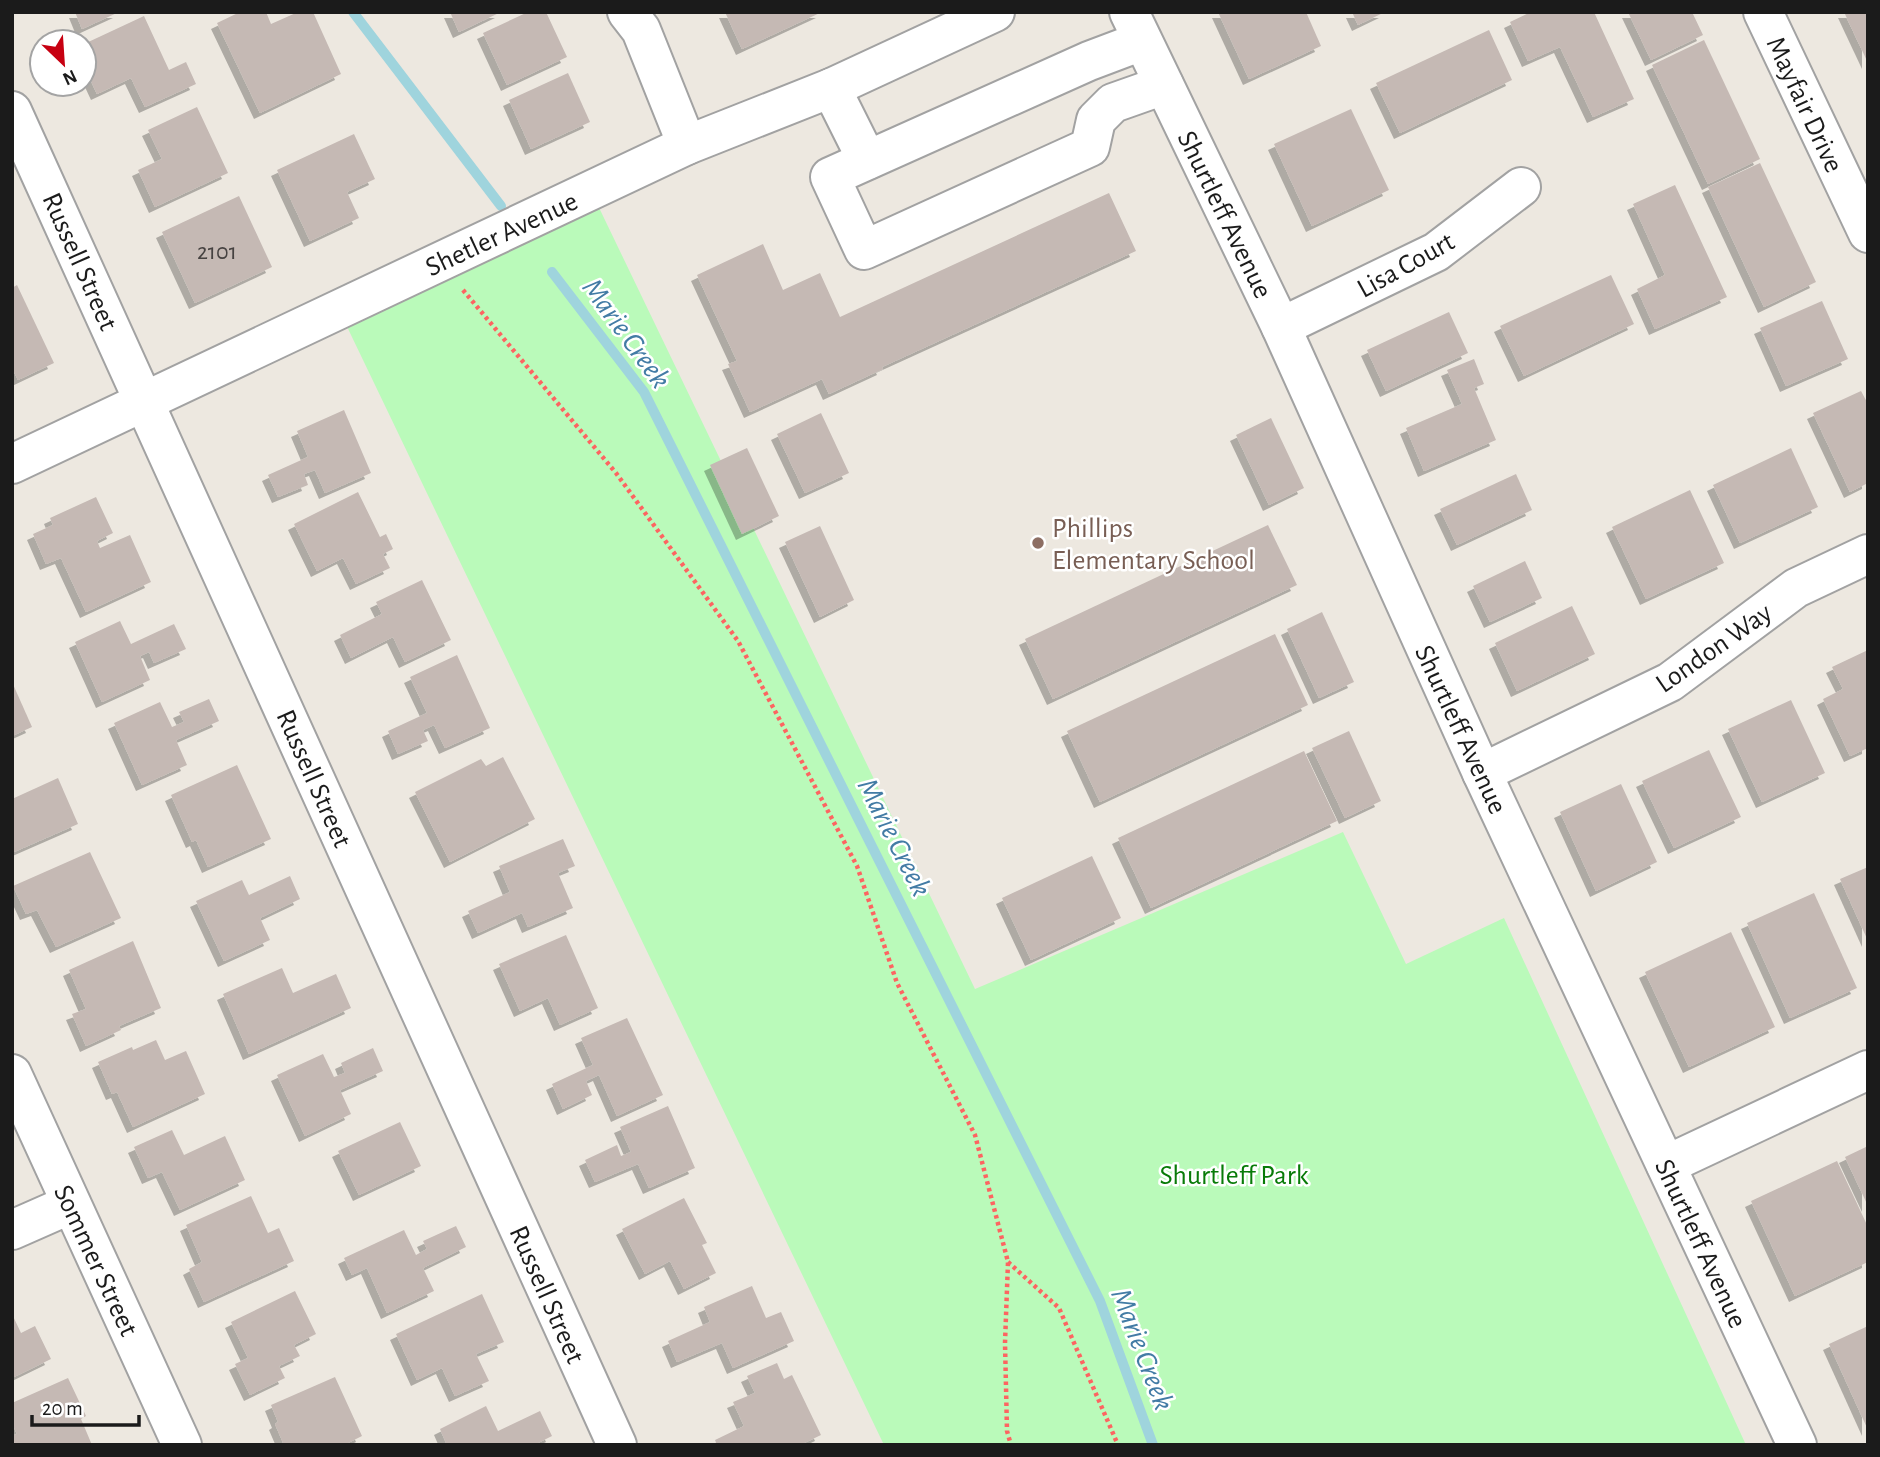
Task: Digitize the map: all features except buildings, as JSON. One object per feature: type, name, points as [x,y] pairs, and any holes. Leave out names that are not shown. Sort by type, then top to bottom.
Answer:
[{"type":"street","points":[[627,12],[641,30],[687,145]]},
{"type":"street","name":"Shetler Avenue","points":[[12,464],[687,145],[831,88],[995,12]]},
{"type":"street","name":"Mayfair Drive","points":[[1763,12],[1868,233]]},
{"type":"street","points":[[1136,27],[1089,61],[830,177],[864,250],[1090,147],[1096,120],[1113,103],[1164,85]]},
{"type":"street","name":"Shurtleff Avenue","points":[[1136,27],[1281,327],[1482,773],[1797,1445]]},
{"type":"street","points":[[831,88],[867,160]]},
{"type":"street","name":"Russell Street","points":[[12,111],[617,1445]]},
{"type":"street","name":"Lisa Court","points":[[1281,327],[1436,253],[1521,187]]},
{"type":"street","name":"London Way","points":[[1482,773],[1670,682],[1796,588],[1868,554]]},
{"type":"street","points":[[1666,1164],[1868,1070]]},
{"type":"street","name":"Sommer Street","points":[[12,1074],[182,1445]]},
{"type":"street","points":[[12,1230],[71,1204]]},
{"type":"path","points":[[440,262],[616,473],[738,641],[857,866],[897,983],[975,1135],[1007,1262],[1005,1343],[1007,1431],[1011,1445]]},
{"type":"path","points":[[1007,1262],[1059,1308],[1118,1445]]},
{"type":"green space","name":"Shurtleff Park","points":[[591,191],[975,989],[1343,832],[1406,964],[1504,918],[1746,1445],[884,1445],[339,310]]},
{"type":"waterway","name":"Marie Creek","points":[[353,12],[501,206]]},
{"type":"waterway","name":"Marie Creek","points":[[552,272],[644,392],[1100,1301],[1153,1445]]},
{"type":"place","name":"Phillips Elementary School","points":[[1038,543]]}]
